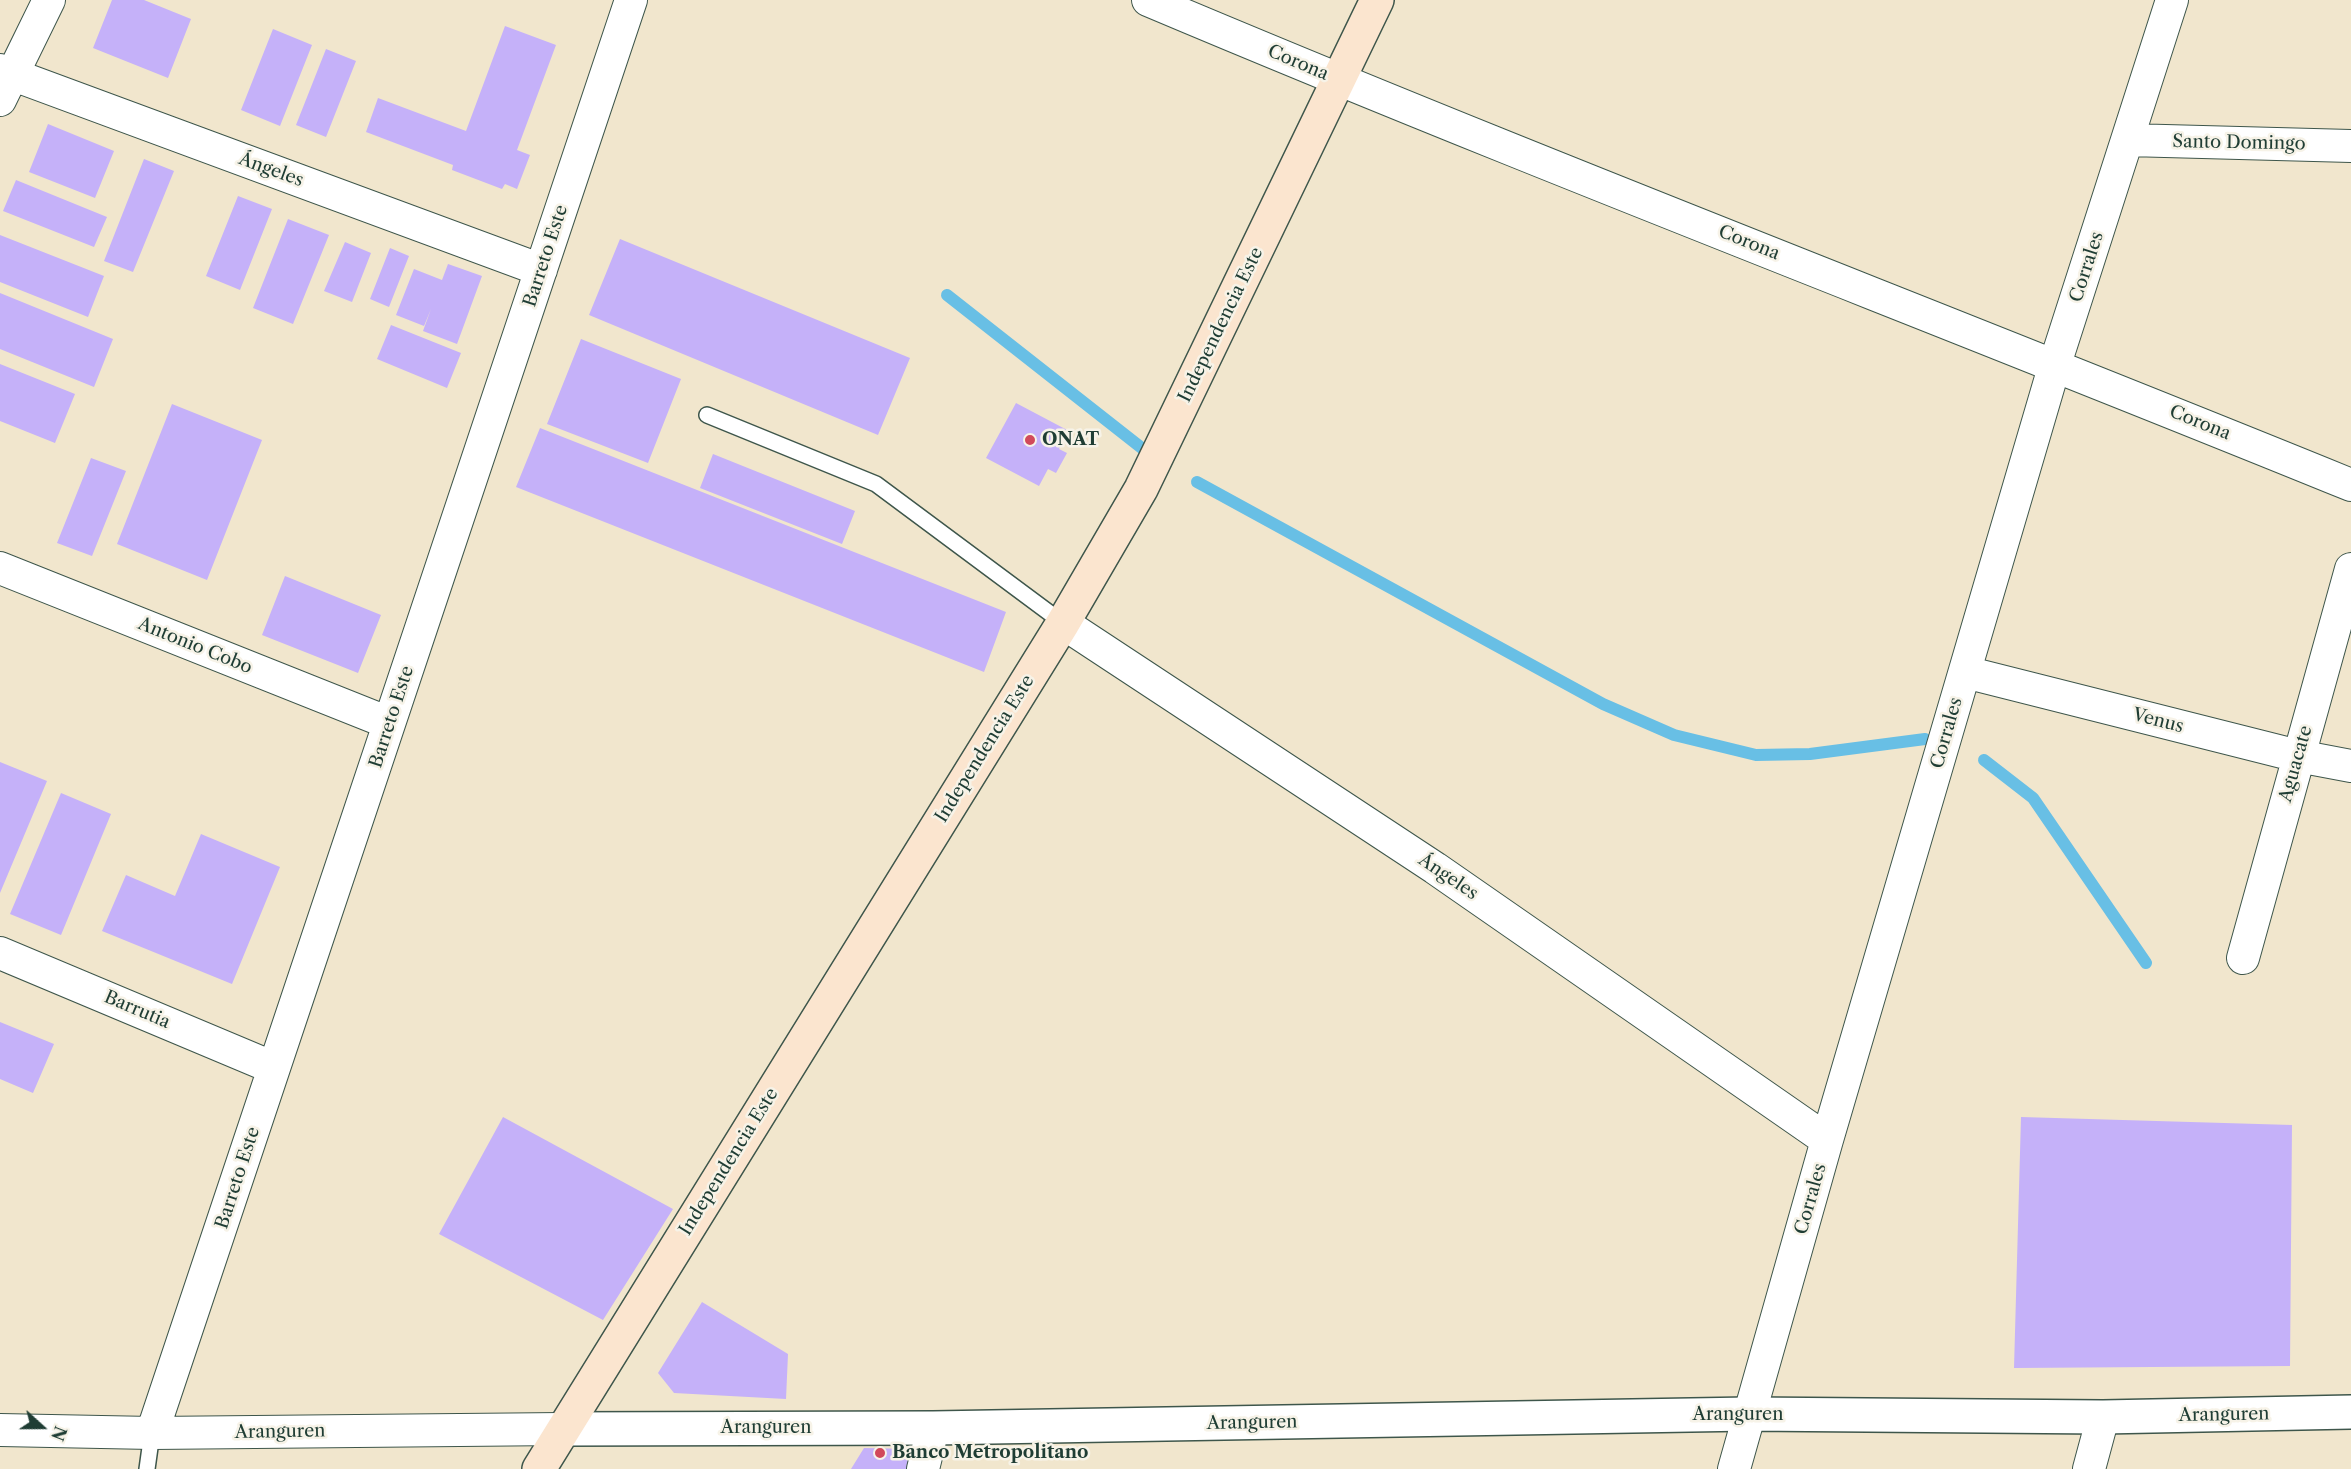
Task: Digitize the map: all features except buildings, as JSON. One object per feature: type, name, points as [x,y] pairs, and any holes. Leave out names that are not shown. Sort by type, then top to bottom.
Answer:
[{"type":"main road","name":"Independencia Este","points":[[539,1469],[1063,623],[1141,489],[1377,0]]},
{"type":"street","points":[[4,82],[49,0]]},
{"type":"street","name":"Barreto Este","points":[[152,1433],[631,0]]},
{"type":"street","name":"Corona","points":[[1148,0],[1339,81],[2055,364],[2351,485]]},
{"type":"street","name":"Corrales","points":[[1734,1469],[1827,1140],[2055,364],[2172,0]]},
{"type":"street","name":"Ángeles","points":[[4,82],[541,270]]},
{"type":"street","name":"Santo Domingo","points":[[2128,140],[2351,146]]},
{"type":"street","name":"Antonio Cobo","points":[[0,568],[389,723]]},
{"type":"street","name":"Aguacate","points":[[2243,958],[2351,569]]},
{"type":"street","name":"Ángeles","points":[[1063,623],[1434,868],[1827,1140]]},
{"type":"street","name":"Venus","points":[[1965,672],[2298,756],[2351,766]]},
{"type":"street","name":"Barrutia","points":[[0,952],[274,1068]]},
{"type":"street","name":"Aranguren","points":[[0,1430],[152,1433],[933,1428],[1749,1414],[2103,1417],[2351,1412]]},
{"type":"street","points":[[2089,1469],[2103,1417]]},
{"type":"street","points":[[923,1469],[933,1428]]},
{"type":"lane","points":[[707,415],[876,484],[1063,623]]},
{"type":"lane","points":[[147,1469],[152,1433]]},
{"type":"waterway","points":[[947,295],[1143,449]]},
{"type":"waterway","points":[[1197,482],[1603,704],[1674,735],[1756,755],[1810,754],[1925,739]]},
{"type":"waterway","points":[[1984,760],[2033,798],[2146,963]]},
{"type":"place","name":"ONAT","points":[[1030,440]]},
{"type":"place","name":"Banco Metropolitano","points":[[880,1453]]}]
